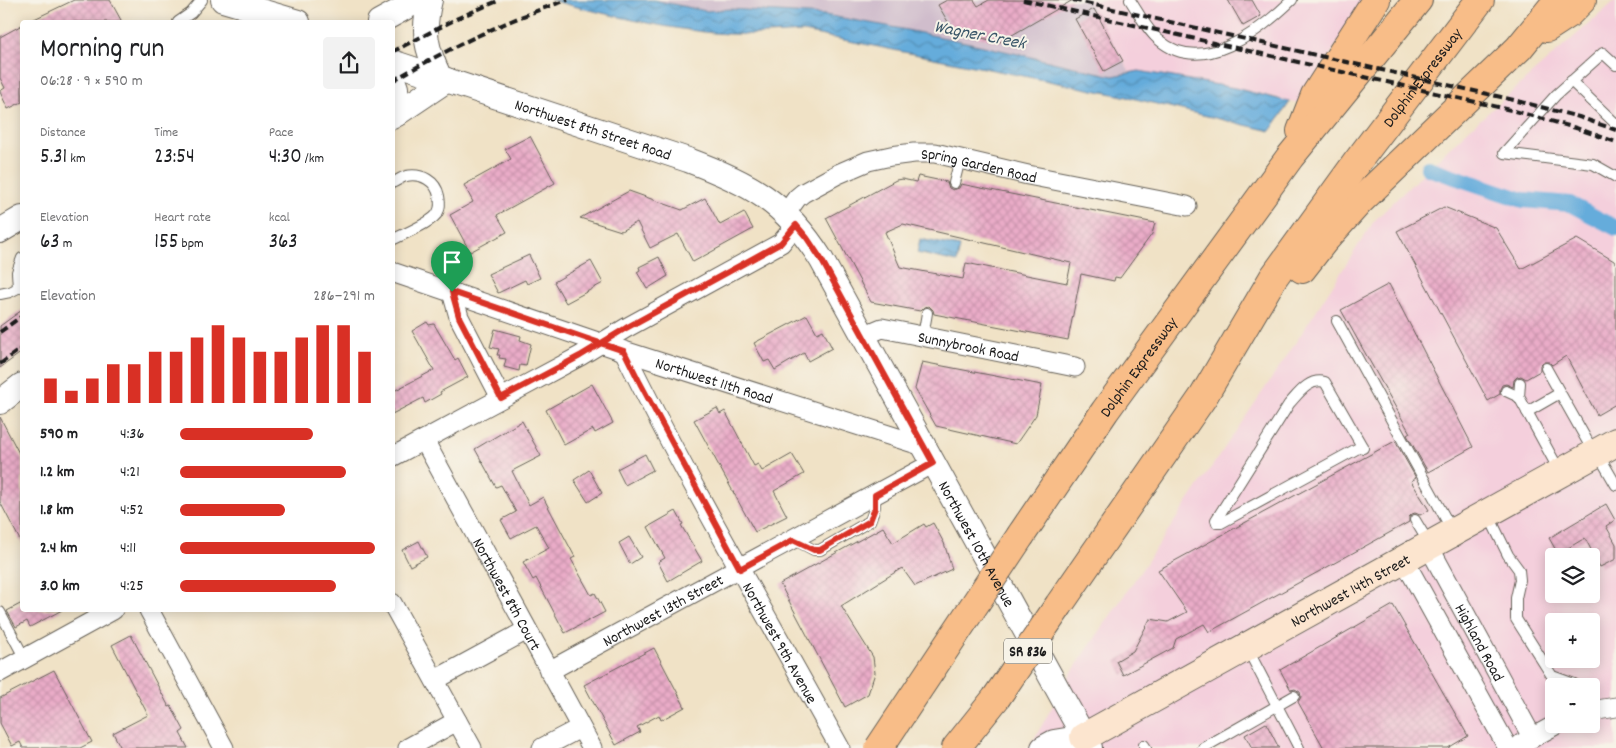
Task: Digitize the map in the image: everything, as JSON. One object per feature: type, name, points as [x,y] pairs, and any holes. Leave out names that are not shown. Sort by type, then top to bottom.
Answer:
[{"type":"highway","points":[[1290,157],[1315,95],[1376,0]]},
{"type":"highway","points":[[1398,24],[1414,0]]},
{"type":"highway","name":"Dolphin Expressway","points":[[879,748],[1020,535],[1110,404],[1290,157],[1418,0]]},
{"type":"highway","name":"Dolphin Expressway","points":[[956,748],[996,698],[1059,604],[1203,398],[1273,278],[1357,162],[1480,0]]},
{"type":"highway","points":[[1203,398],[1323,242],[1359,202],[1519,48],[1558,0]]},
{"type":"highway","points":[[1519,48],[1567,15],[1582,0]]},
{"type":"highway","points":[[968,748],[996,698]]},
{"type":"main road","name":"Northwest 14th Street","points":[[1082,744],[1246,648],[1603,450]]},
{"type":"street","points":[[223,0],[291,20]]},
{"type":"street","points":[[383,20],[419,0]]},
{"type":"street","points":[[395,116],[444,79],[430,55],[426,38],[425,26],[430,0]]},
{"type":"street","name":"Northwest 8th Street Road","points":[[395,63],[720,172],[750,187],[791,219]]},
{"type":"street","points":[[395,85],[395,116]]},
{"type":"street","name":"Spring Garden Road","points":[[395,455],[580,356],[600,343],[781,243],[797,198],[838,174],[868,161],[914,152],[935,154],[1028,175],[1187,206]]},
{"type":"street","points":[[0,231],[20,219]]},
{"type":"street","name":"Northwest 10th Avenue","points":[[791,219],[821,259],[864,336],[1082,744]]},
{"type":"street","name":"Northwest 11th Road","points":[[395,273],[928,455]]},
{"type":"street","points":[[452,292],[459,317],[501,398]]},
{"type":"street","name":"Sunnybrook Road","points":[[864,336],[882,328],[1075,367]]},
{"type":"street","name":"Northwest 9th Avenue","points":[[624,351],[740,569],[840,748]]},
{"type":"street","points":[[0,402],[20,387]]},
{"type":"street","name":"Northwest 8th Court","points":[[424,440],[592,748]]},
{"type":"street","name":"Northwest 13th Street","points":[[549,671],[875,495],[928,455]]},
{"type":"street","name":"Highland Road","points":[[1429,546],[1535,743]]},
{"type":"street","name":"Highland Road","points":[[1404,560],[1508,748]]},
{"type":"street","points":[[395,608],[472,748]]},
{"type":"street","points":[[0,672],[109,612]]},
{"type":"street","points":[[150,612],[224,748]]},
{"type":"street","points":[[436,680],[527,630]]},
{"type":"street","points":[[1600,710],[1616,707]]},
{"type":"street","points":[[408,748],[457,721]]},
{"type":"street","points":[[542,748],[580,728]]},
{"type":"street","points":[[1513,748],[1535,743],[1547,733]]},
{"type":"street","name":"Northwest 14th Street","points":[[1043,748],[1054,742],[1082,744]]},
{"type":"lane","points":[[181,20],[191,13],[202,0]]},
{"type":"lane","points":[[1130,0],[1157,39],[1176,50],[1200,54],[1214,51],[1236,42],[1259,29],[1292,0]]},
{"type":"lane","points":[[1616,66],[1603,53],[1556,95],[1504,153],[1593,164],[1616,178]]},
{"type":"lane","points":[[1572,81],[1616,124]]},
{"type":"lane","points":[[954,183],[960,159]]},
{"type":"lane","points":[[395,182],[406,176],[427,178],[434,184],[440,203],[438,213],[429,221],[395,238]]},
{"type":"lane","points":[[0,294],[20,287],[17,272],[20,264]]},
{"type":"lane","points":[[922,336],[927,313]]},
{"type":"lane","points":[[1337,321],[1454,532]]},
{"type":"lane","points":[[1546,368],[1560,393],[1603,450],[1616,485]]},
{"type":"lane","points":[[1319,380],[1325,382],[1363,447],[1222,523],[1217,523],[1216,520],[1290,404],[1311,383],[1319,380]]},
{"type":"lane","points":[[1520,383],[1519,397],[1560,473]]},
{"type":"lane","points":[[1506,391],[1519,397]]},
{"type":"lane","points":[[1527,412],[1560,393]]},
{"type":"lane","points":[[1488,514],[1508,555],[1519,570],[1520,580],[1516,598],[1516,619],[1552,676],[1558,678]]},
{"type":"lane","points":[[1415,520],[1429,546]]},
{"type":"lane","points":[[0,612],[25,659]]},
{"type":"lane","points":[[1246,648],[1300,748]]},
{"type":"lane","points":[[1203,748],[1278,707],[1294,696]]},
{"type":"shaded area","points":[[654,0],[1088,0],[1130,72],[1113,76],[970,43],[825,15],[730,9],[706,11]]},
{"type":"shaded area","points":[[1088,0],[1366,0],[1299,103],[1235,88],[1140,71],[1130,72]]},
{"type":"shaded area","points":[[1616,0],[1616,748],[1029,748],[1072,672],[1289,353],[1374,221],[1465,133]]},
{"type":"water","name":"Wagner Creek","points":[[550,0],[654,0],[706,11],[730,9],[825,15],[970,43],[1113,76],[1139,71],[1235,88],[1290,102],[1270,131],[1123,96],[804,32],[741,34],[704,32],[646,23]]},
{"type":"water","points":[[920,239],[960,247],[957,262],[917,253]]},
{"type":"building","points":[[74,0],[110,0],[121,20],[32,20]]},
{"type":"building","points":[[947,0],[974,0],[978,6],[989,0],[1073,0],[1000,42],[954,32],[938,5]]},
{"type":"building","points":[[1228,0],[1252,0],[1261,16],[1243,26]]},
{"type":"building","points":[[1094,9],[1123,61],[1104,71],[1075,19]]},
{"type":"building","points":[[20,26],[20,103],[8,109],[0,92],[5,88],[0,78],[0,37]]},
{"type":"building","points":[[530,136],[555,183],[497,215],[507,232],[470,252],[450,215],[473,202],[464,185],[511,159],[505,149]]},
{"type":"building","points":[[918,176],[947,182],[949,188],[953,190],[959,188],[961,184],[1155,223],[1152,234],[1120,278],[1115,277],[1114,281],[1081,274],[1068,340],[934,314],[929,306],[924,307],[920,311],[871,302],[826,218],[896,180],[902,179],[916,182]],"holes":[[[903,224],[1071,263],[1067,283],[966,263],[963,279],[900,267],[885,232]]]},
{"type":"building","points":[[629,191],[682,210],[705,198],[720,225],[744,212],[753,229],[693,262],[678,234],[650,248],[637,222],[621,231],[580,218]]},
{"type":"building","points":[[1444,207],[1496,228],[1521,269],[1577,239],[1614,261],[1616,265],[1616,404],[1597,415],[1566,356],[1552,365],[1549,362],[1543,362],[1540,365],[1540,371],[1526,379],[1521,376],[1517,377],[1514,380],[1513,387],[1506,384],[1502,385],[1500,394],[1488,401],[1397,231]]},
{"type":"building","points":[[529,255],[540,278],[527,284],[525,280],[498,293],[488,274]]},
{"type":"building","points":[[659,257],[668,276],[647,289],[637,272],[640,270],[639,267]]},
{"type":"building","points":[[591,261],[603,283],[566,303],[554,282]]},
{"type":"building","points":[[1389,284],[1473,447],[1428,472],[1407,435],[1410,433],[1341,310]]},
{"type":"building","points":[[20,311],[20,353],[0,368],[0,326]]},
{"type":"building","points":[[807,315],[817,333],[823,330],[832,348],[808,361],[804,353],[775,370],[769,360],[764,362],[754,343]]},
{"type":"building","points":[[427,322],[429,325],[434,324],[455,360],[458,358],[468,377],[440,392],[441,394],[425,403],[423,398],[395,412],[395,390],[434,370],[412,331]]},
{"type":"building","points":[[495,329],[521,336],[520,340],[531,344],[526,366],[520,365],[519,371],[504,367],[506,359],[499,358],[500,355],[497,355],[499,349],[490,347]]},
{"type":"building","points":[[922,362],[1042,385],[1036,415],[1016,444],[936,426],[915,389]]},
{"type":"building","points":[[592,384],[613,423],[595,433],[593,429],[564,445],[546,410]]},
{"type":"building","points":[[717,408],[720,414],[725,411],[754,466],[758,464],[762,471],[792,454],[804,474],[774,491],[787,516],[755,532],[694,420]]},
{"type":"building","points":[[0,417],[20,455],[20,540],[0,502]]},
{"type":"building","points":[[522,421],[541,456],[512,471],[529,505],[543,497],[575,557],[571,559],[591,595],[595,593],[605,612],[565,633],[536,578],[533,580],[523,562],[549,548],[536,525],[511,538],[501,520],[516,512],[501,485],[496,487],[475,449]]},
{"type":"building","points":[[1395,441],[1416,478],[1411,481],[1429,510],[1420,515],[1412,514],[1409,517],[1409,522],[1209,632],[1204,624],[1176,639],[1173,648],[1123,675],[1116,661],[1133,651],[1150,619],[1168,622],[1187,612],[1158,570]]},
{"type":"building","points":[[645,454],[653,470],[625,485],[617,469]]},
{"type":"building","points":[[589,470],[602,493],[588,502],[574,480]]},
{"type":"building","points":[[1606,504],[1615,520],[1606,526],[1616,544],[1616,559],[1600,567],[1600,548],[1590,548],[1585,538],[1568,548],[1555,548],[1549,538]]},
{"type":"building","points":[[676,511],[683,524],[681,525],[702,561],[668,581],[658,562],[665,558],[648,527]]},
{"type":"building","points":[[933,523],[944,543],[952,569],[915,586],[902,568],[841,606],[873,657],[875,673],[868,694],[845,707],[780,584],[883,527],[893,543],[924,524],[926,527]]},
{"type":"building","points":[[629,537],[641,557],[630,564],[619,543]]},
{"type":"building","points":[[419,541],[427,557],[410,566],[402,550]]},
{"type":"building","points":[[20,604],[20,612],[58,612],[30,627],[27,621],[16,627],[7,611]]},
{"type":"building","points":[[1393,605],[1468,736],[1448,748],[1324,748],[1298,702],[1301,697],[1300,692],[1295,689],[1291,690],[1280,670]]},
{"type":"building","points":[[131,635],[169,707],[171,706],[184,730],[180,733],[188,748],[121,748],[113,733],[148,715],[112,645]]},
{"type":"building","points":[[654,648],[685,707],[661,720],[659,715],[637,727],[640,732],[616,745],[584,685]]},
{"type":"building","points":[[54,670],[92,742],[80,748],[23,748],[20,742],[12,746],[0,723],[0,698]]},
{"type":"building","points":[[1266,723],[1279,748],[1252,748],[1245,735]]},
{"type":"waterway","name":"Wagner Creek","points":[[1428,168],[1523,200],[1570,204],[1616,228]]},
{"type":"railway","points":[[395,50],[458,18],[500,0]]},
{"type":"railway","points":[[395,79],[478,36],[522,16],[568,0]]},
{"type":"railway","points":[[1023,0],[1511,110],[1576,128],[1616,142]]},
{"type":"railway","points":[[1073,0],[1514,100],[1579,117],[1616,130]]},
{"type":"railway","points":[[0,332],[20,317]]},
{"type":"railway","points":[[0,364],[20,349]]},
{"type":"route","points":[[452,292],[459,317],[501,398],[580,356],[600,343],[626,328],[781,243],[796,225],[821,259],[933,463],[875,495],[875,508],[870,521],[820,550],[814,550],[793,540],[740,569],[624,351],[600,343],[585,338],[452,292]]}]
